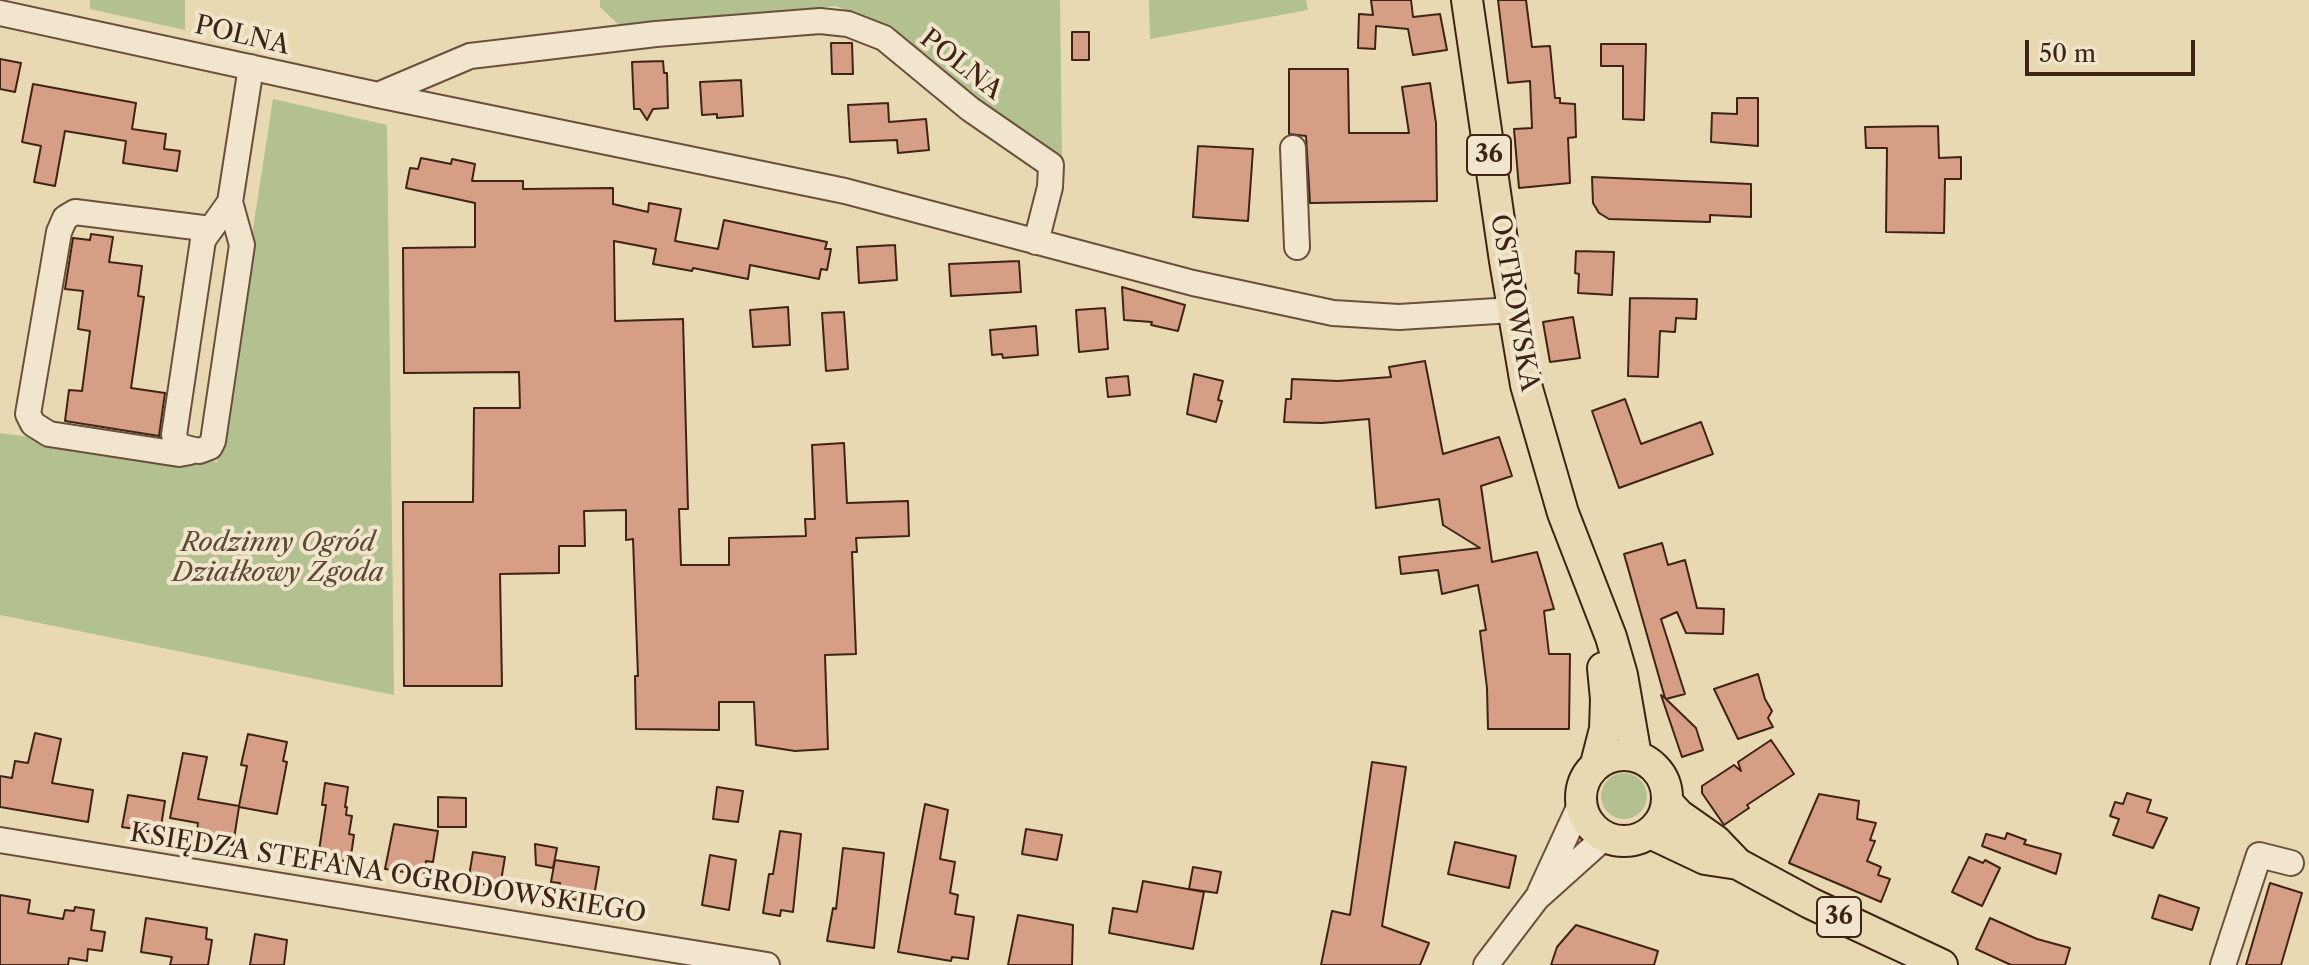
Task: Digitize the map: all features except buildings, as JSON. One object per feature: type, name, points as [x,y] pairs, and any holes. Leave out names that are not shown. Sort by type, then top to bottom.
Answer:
[{"type":"main road","name":"OSTROWSKA","points":[[1467,0],[1513,310],[1538,431],[1594,599],[1611,637],[1622,675],[1636,756]]},
{"type":"main road","name":"OSTROWSKA","points":[[1594,599],[1606,699],[1603,744],[1596,764]]},
{"type":"main road","points":[[1596,764],[1608,758],[1636,756]]},
{"type":"main road","name":"36","points":[[1636,756],[1657,770],[1663,780],[1667,802],[1679,815],[1716,841],[1738,864],[1810,903],[1942,965]]},
{"type":"main road","name":"36","points":[[1580,805],[1582,788],[1596,764]]},
{"type":"main road","points":[[1580,805],[1594,831],[1624,842],[1650,833],[1661,821],[1667,802]]},
{"type":"main road","name":"36","points":[[1650,833],[1705,859],[1738,864]]},
{"type":"street","name":"POLNA","points":[[0,13],[845,191],[1193,283],[1333,313],[1399,317],[1513,310]]},
{"type":"street","name":"POLNA","points":[[378,95],[470,56],[656,34],[820,21],[848,24],[884,38],[970,109],[1051,165],[1050,187],[1036,242]]},
{"type":"street","points":[[211,229],[75,212],[65,218],[59,232],[28,414],[33,424],[49,434],[179,454],[210,447],[242,245],[230,202],[251,67]]},
{"type":"street","points":[[1293,148],[1297,247]]},
{"type":"street","points":[[199,451],[178,446],[174,435],[203,240],[230,202]]},
{"type":"street","points":[[1486,965],[1537,898],[1580,805]]},
{"type":"street","points":[[1537,898],[1605,837]]},
{"type":"street","name":"KSIĘDZA STEFANA OGRODOWSKIEGO","points":[[0,840],[767,965]]},
{"type":"street","points":[[2223,965],[2259,855],[2291,863]]},
{"type":"green space","points":[[90,0],[185,0],[185,30],[90,9]]},
{"type":"green space","points":[[600,0],[1060,0],[1062,157],[975,100],[897,34],[836,6],[622,28],[600,7]]},
{"type":"green space","points":[[1149,0],[1306,0],[1308,10],[1150,39]]},
{"type":"green space","name":"Rodzinny Ogród Działkowy Zgoda","points":[[273,99],[387,125],[394,695],[0,615],[0,433],[217,462]]},
{"type":"green space","points":[[1624,773],[1640,780],[1647,796],[1640,812],[1624,819],[1608,812],[1601,796],[1608,780]]}]
